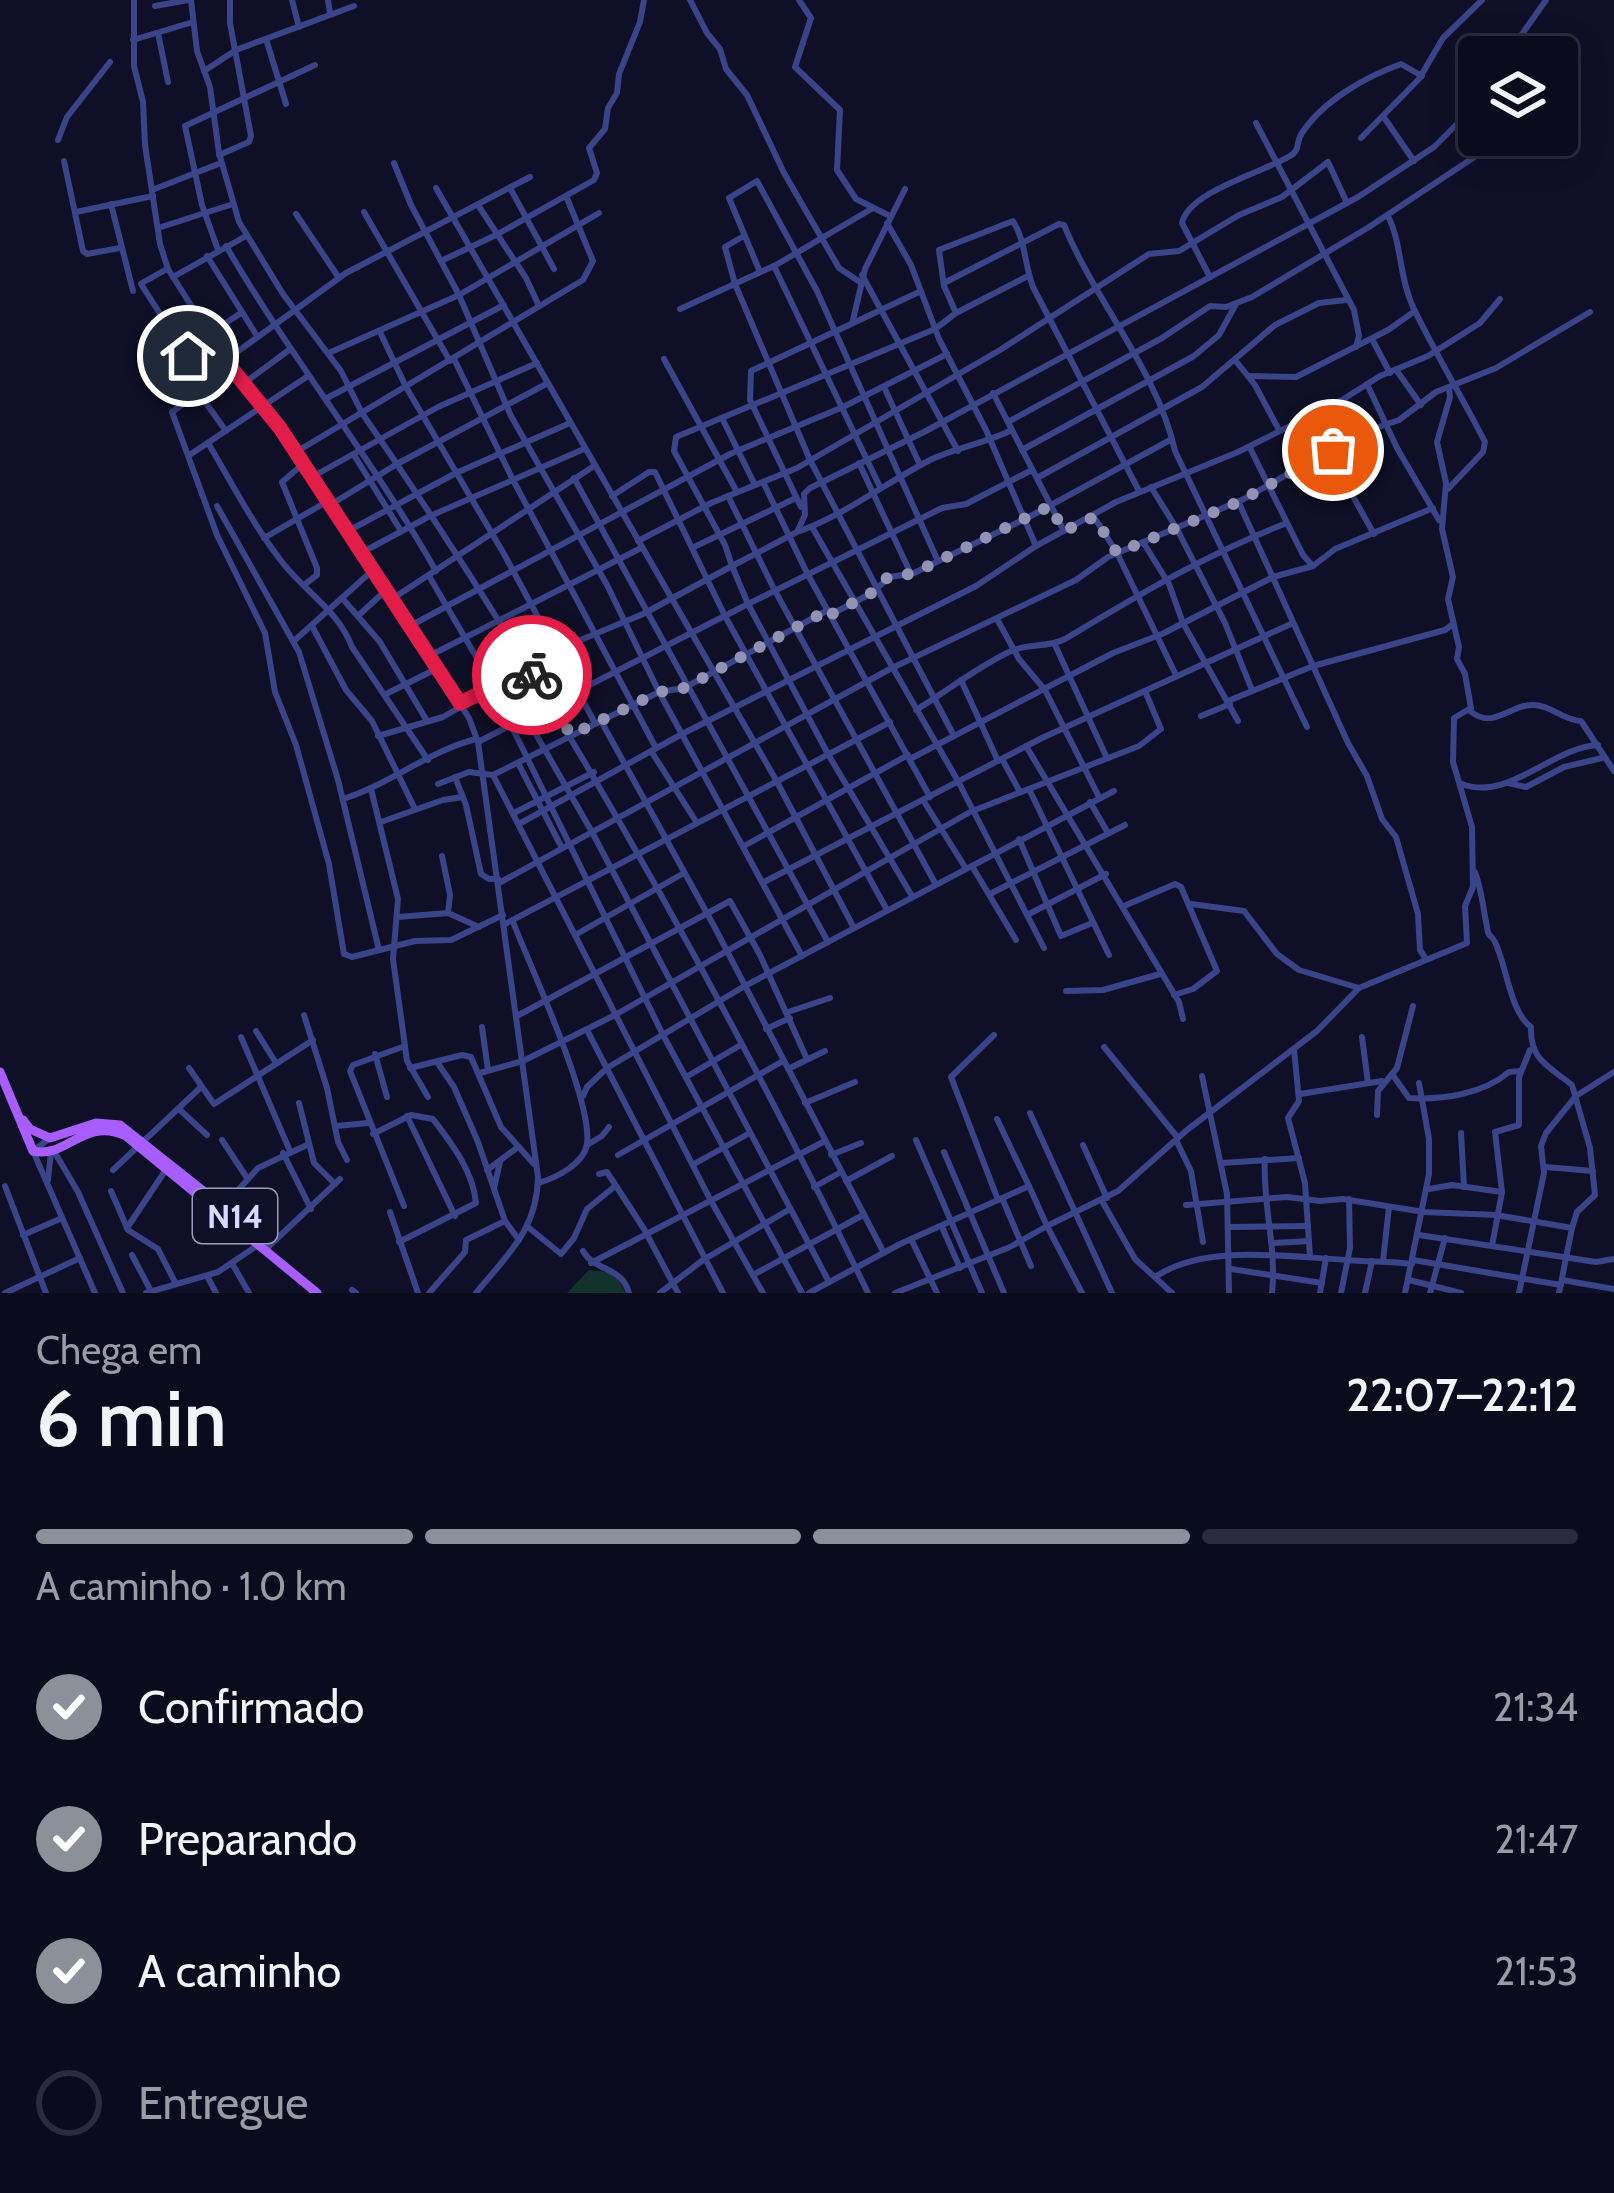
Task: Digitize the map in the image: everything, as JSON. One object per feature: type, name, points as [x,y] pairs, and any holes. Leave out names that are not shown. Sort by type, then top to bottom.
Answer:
[{"type":"main road","points":[[0,1072],[33,1151]]},
{"type":"main road","points":[[13,1105],[30,1129],[51,1146]]},
{"type":"main road","name":"N14","points":[[33,1151],[107,1129],[141,1142],[223,1207],[316,1293]]},
{"type":"main road","name":"N14","points":[[141,1142],[167,1168],[326,1293]]},
{"type":"street","points":[[134,0],[132,40],[158,228],[170,273],[225,360],[296,452],[461,704],[489,774],[538,1184],[528,1227],[478,1292]]},
{"type":"street","points":[[154,6],[190,0],[220,159],[246,236],[293,308],[330,353],[362,413],[594,772],[679,925],[868,1293]]},
{"type":"street","points":[[76,212],[153,193],[250,140],[230,0]]},
{"type":"street","points":[[292,0],[299,27]]},
{"type":"street","points":[[328,0],[330,13]]},
{"type":"street","points":[[441,261],[595,180],[589,148],[601,139],[608,123],[608,108],[617,93],[644,0]]},
{"type":"street","points":[[690,0],[727,69],[748,95],[784,173],[839,268],[861,279],[883,308],[958,451]]},
{"type":"street","points":[[799,0],[811,18],[795,67],[838,106],[842,124],[837,170],[856,199],[876,206],[889,219],[1036,546]]},
{"type":"street","points":[[1360,138],[1422,76],[1443,38],[1482,0]]},
{"type":"street","points":[[1521,36],[1546,0]]},
{"type":"street","points":[[204,71],[236,50],[354,6]]},
{"type":"street","points":[[132,40],[193,22]]},
{"type":"street","points":[[158,33],[169,82]]},
{"type":"street","points":[[266,39],[286,104]]},
{"type":"street","points":[[58,140],[67,117],[110,62]]},
{"type":"street","points":[[315,64],[184,126],[205,215],[289,350],[327,398],[392,506],[410,526],[510,726],[540,799],[783,1259],[806,1293],[1029,1186]]},
{"type":"street","points":[[1211,278],[1181,219],[1190,208],[1220,185],[1256,175],[1297,152],[1307,127],[1348,90],[1401,64],[1422,76]]},
{"type":"street","points":[[1383,116],[1414,161]]},
{"type":"street","points":[[793,534],[805,515],[804,494],[821,482],[943,422],[1347,203],[1414,161],[1458,122]]},
{"type":"street","points":[[1256,123],[1356,317],[1356,347]]},
{"type":"street","points":[[378,736],[427,721],[626,622],[839,514],[920,465],[991,441],[1210,306],[1236,304],[1325,254],[1476,156]]},
{"type":"street","points":[[64,161],[85,253],[120,248]]},
{"type":"street","points":[[430,656],[597,571],[705,506],[810,460],[957,376],[1149,254],[1174,253],[1292,190],[1330,162],[1347,203]]},
{"type":"street","points":[[394,163],[525,442],[802,956]]},
{"type":"street","points":[[225,360],[339,278],[530,177]]},
{"type":"street","points":[[760,272],[729,198],[758,181],[817,291],[938,560]]},
{"type":"street","points":[[436,188],[797,817],[854,928]]},
{"type":"street","points":[[510,188],[554,269]]},
{"type":"street","points":[[854,320],[861,279],[905,189]]},
{"type":"street","points":[[296,452],[583,280],[592,267],[591,251],[566,196]]},
{"type":"street","points":[[111,204],[133,291]]},
{"type":"street","points":[[158,228],[233,204]]},
{"type":"street","points":[[478,205],[539,306]]},
{"type":"street","points":[[680,309],[774,266],[876,206]]},
{"type":"street","points":[[364,212],[452,360],[653,750],[697,823]]},
{"type":"street","points":[[330,353],[459,295],[599,213]]},
{"type":"street","points":[[296,214],[339,278]]},
{"type":"street","points":[[1388,215],[1401,277],[1415,310],[1485,442],[1483,452],[1446,492]]},
{"type":"street","points":[[956,313],[938,254],[1009,221],[1025,242],[1028,276],[1139,492]]},
{"type":"street","points":[[944,283],[1062,224],[1163,409],[1185,472],[1307,727]]},
{"type":"street","points":[[121,301],[141,284],[246,236]]},
{"type":"street","points":[[742,237],[725,248],[735,284],[810,460],[954,736]]},
{"type":"street","points":[[207,256],[257,336]]},
{"type":"street","points":[[774,266],[856,434],[863,462],[911,574]]},
{"type":"street","points":[[912,896],[788,681],[748,604],[720,534],[674,452],[673,440],[935,328],[1028,276]]},
{"type":"street","points":[[141,284],[206,386]]},
{"type":"street","points":[[805,515],[753,406],[748,376],[756,367],[921,292]]},
{"type":"street","points":[[519,824],[733,707],[976,586],[1036,546],[1139,492],[1249,446],[1437,351],[1480,323],[1500,299]]},
{"type":"street","points":[[343,799],[510,726],[938,510],[966,504],[1111,437],[1202,387],[1260,335],[1290,317],[1319,303],[1346,300]]},
{"type":"street","points":[[1022,450],[1213,342],[1236,304]]},
{"type":"street","points":[[327,398],[504,305]]},
{"type":"street","points":[[1249,376],[1296,377],[1415,310]]},
{"type":"street","points":[[455,776],[482,874],[499,881],[890,669],[1076,580],[1098,562],[1238,502],[1358,434],[1389,425],[1436,392],[1526,352],[1590,312]]},
{"type":"street","points":[[209,334],[242,313]]},
{"type":"street","points":[[380,332],[422,416],[667,840],[884,1253]]},
{"type":"street","points":[[1372,338],[1421,405]]},
{"type":"street","points":[[243,384],[289,350]]},
{"type":"street","points":[[410,626],[720,460],[842,407],[946,354]]},
{"type":"street","points":[[664,359],[720,460],[774,589],[935,883]]},
{"type":"street","points":[[1235,360],[1279,430]]},
{"type":"street","points":[[312,476],[469,392],[537,363]]},
{"type":"street","points":[[232,369],[172,412],[218,535],[265,633],[273,684],[296,745],[329,864],[344,953],[352,958],[415,941],[445,942],[557,900],[890,722]]},
{"type":"street","points":[[190,454],[308,376]]},
{"type":"street","points":[[264,538],[548,383]]},
{"type":"street","points":[[1367,384],[1441,523],[1454,577],[1448,599],[1470,711],[1491,718],[1540,705],[1566,720],[1581,721],[1614,771]]},
{"type":"street","points":[[883,386],[920,465]]},
{"type":"street","points":[[1441,523],[1446,472],[1437,442],[1452,387]]},
{"type":"street","points":[[198,392],[226,430]]},
{"type":"street","points":[[993,393],[1064,531]]},
{"type":"street","points":[[722,418],[793,534],[807,573],[909,757],[941,830],[990,894],[1016,940]]},
{"type":"street","points":[[347,531],[456,473],[570,423]]},
{"type":"street","points":[[438,784],[455,776],[489,774],[659,692],[691,685],[876,590],[887,578],[911,574],[1025,519],[1172,439]]},
{"type":"street","points":[[208,443],[264,538],[346,629],[352,647],[428,760]]},
{"type":"street","points":[[1249,446],[1313,566]]},
{"type":"street","points":[[362,553],[470,497],[584,448]]},
{"type":"street","points":[[1328,452],[1375,534]]},
{"type":"street","points":[[303,464],[282,482],[318,572],[304,585]]},
{"type":"street","points":[[392,599],[594,466]]},
{"type":"street","points":[[612,496],[652,471],[725,616],[886,910]]},
{"type":"street","points":[[574,478],[828,942]]},
{"type":"street","points":[[1151,487],[1216,606],[1252,690]]},
{"type":"street","points":[[692,548],[796,498]]},
{"type":"street","points":[[1238,502],[1367,776],[1382,819],[1396,837],[1418,914],[1420,950],[1426,958]]},
{"type":"street","points":[[218,506],[294,640],[343,799],[379,950]]},
{"type":"street","points":[[392,506],[401,532]]},
{"type":"street","points":[[744,846],[1113,653],[1433,508]]},
{"type":"street","points":[[1094,517],[1117,553],[1176,675]]},
{"type":"street","points":[[916,710],[1013,650],[1054,643],[1120,610],[1166,578],[1286,523]]},
{"type":"street","points":[[812,527],[959,783],[1044,947]]},
{"type":"street","points":[[1143,542],[1238,721]]},
{"type":"street","points":[[294,640],[373,570]]},
{"type":"street","points":[[358,615],[386,590]]},
{"type":"street","points":[[342,598],[406,684],[427,721]]},
{"type":"street","points":[[997,619],[1013,650],[1045,690],[1099,797]]},
{"type":"street","points":[[764,883],[1026,746],[1293,623]]},
{"type":"street","points":[[1201,716],[1313,666],[1453,624]]},
{"type":"street","points":[[312,626],[346,691],[368,714],[415,809]]},
{"type":"street","points":[[1054,643],[1106,756]]},
{"type":"street","points":[[386,694],[438,668]]},
{"type":"street","points":[[961,680],[978,723],[1020,792]]},
{"type":"street","points":[[484,1071],[523,1061],[587,1030],[973,811],[1138,746],[1160,731],[1158,715],[1145,691]]},
{"type":"street","points":[[900,1292],[988,1256],[1104,1199],[1294,1048],[1359,988],[1467,943],[1465,906],[1474,869],[1471,819],[1453,762],[1453,721],[1470,711]]},
{"type":"street","points":[[526,717],[592,832],[748,1134],[809,1245],[842,1293]]},
{"type":"street","points":[[1462,784],[1479,789],[1505,782],[1553,757],[1598,745]]},
{"type":"street","points":[[1026,746],[1106,874],[1183,1019]]},
{"type":"street","points":[[1505,782],[1526,787],[1564,766],[1594,758],[1606,760]]},
{"type":"street","points":[[514,813],[594,772]]},
{"type":"street","points":[[489,774],[514,813],[692,1165],[763,1293]]},
{"type":"street","points":[[371,789],[397,888],[393,948],[409,1068],[428,1097]]},
{"type":"street","points":[[1030,791],[1109,955]]},
{"type":"street","points":[[583,1096],[607,1068],[743,987],[1114,791]]},
{"type":"street","points":[[380,822],[463,797]]},
{"type":"street","points":[[1090,802],[1108,833]]},
{"type":"street","points":[[990,894],[1125,825]]},
{"type":"street","points":[[1019,839],[1061,936],[1093,923]]},
{"type":"street","points":[[442,856],[450,895],[448,913]]},
{"type":"street","points":[[1474,869],[1487,910],[1486,929],[1496,943],[1524,1023],[1531,1027],[1532,1048],[1541,1065],[1572,1085],[1593,1171],[1595,1195],[1577,1212],[1561,1286]]},
{"type":"street","points":[[575,935],[684,873]]},
{"type":"street","points":[[1028,914],[1106,874]]},
{"type":"street","points":[[1124,906],[1178,884],[1191,904],[1217,970],[1193,989],[1174,995]]},
{"type":"street","points":[[517,1016],[730,901],[808,1059]]},
{"type":"street","points":[[1191,904],[1244,911],[1276,954],[1299,970],[1359,988]]},
{"type":"street","points":[[398,917],[448,913],[479,927]]},
{"type":"street","points":[[507,920],[583,1096],[587,1145]]},
{"type":"street","points":[[1066,992],[1110,988],[1160,974]]},
{"type":"street","points":[[766,1029],[830,998]]},
{"type":"street","points":[[1378,1115],[1377,1096],[1402,1053],[1413,1006]]},
{"type":"street","points":[[304,1015],[347,1160]]},
{"type":"street","points":[[482,1027],[484,1071],[498,1121],[537,1167]]},
{"type":"street","points":[[587,1030],[723,1293]]},
{"type":"street","points":[[256,1031],[276,1063]]},
{"type":"street","points":[[994,1036],[951,1077],[1031,1266]]},
{"type":"street","points":[[241,1037],[310,1209]]},
{"type":"street","points":[[1362,1037],[1368,1084]]},
{"type":"street","points":[[189,1068],[214,1105],[313,1040]]},
{"type":"street","points":[[686,1077],[740,1045]]},
{"type":"street","points":[[404,1206],[368,1123],[351,1068],[375,1054],[405,1046]]},
{"type":"street","points":[[1104,1048],[1177,1139],[1191,1171],[1204,1243]]},
{"type":"street","points":[[1294,1048],[1299,1106],[1288,1118],[1306,1199],[1310,1257]]},
{"type":"street","points":[[1492,1246],[1502,1192],[1495,1132],[1519,1125],[1520,1072],[1532,1048]]},
{"type":"street","points":[[618,1155],[757,1076],[825,1052]]},
{"type":"street","points":[[375,1054],[387,1097]]},
{"type":"street","points":[[409,1068],[467,1055],[484,1071]]},
{"type":"street","points":[[437,1062],[454,1087],[505,1221],[519,1240]]},
{"type":"street","points":[[1393,1074],[1407,1097],[1419,1099],[1450,1098],[1498,1083],[1511,1071],[1520,1072]]},
{"type":"street","points":[[1519,1293],[1530,1250],[1546,1133],[1576,1096],[1614,1072]]},
{"type":"street","points":[[1202,1076],[1228,1200],[1229,1293]]},
{"type":"street","points":[[1299,1094],[1385,1081]]},
{"type":"street","points":[[805,1103],[855,1082]]},
{"type":"street","points":[[1406,1293],[1427,1189],[1429,1139],[1419,1083]]},
{"type":"street","points":[[113,1170],[200,1088]]},
{"type":"street","points":[[132,1255],[149,1292],[233,1265],[310,1209],[338,1182],[314,1163],[299,1103]]},
{"type":"street","points":[[178,1108],[207,1135]]},
{"type":"street","points":[[1030,1113],[1112,1293]]},
{"type":"street","points":[[374,1134],[407,1116],[434,1119],[464,1164],[477,1201],[399,1242]]},
{"type":"street","points":[[407,1116],[455,1216]]},
{"type":"street","points":[[997,1119],[1082,1293]]},
{"type":"street","points":[[334,1126],[368,1123]]},
{"type":"street","points":[[538,1184],[577,1162],[587,1145],[609,1126]]},
{"type":"street","points":[[1461,1133],[1464,1187]]},
{"type":"street","points":[[692,1165],[748,1134]]},
{"type":"street","points":[[222,1140],[247,1178]]},
{"type":"street","points":[[916,1140],[982,1293]]},
{"type":"street","points":[[591,1263],[825,1141]]},
{"type":"street","points":[[831,1154],[861,1143]]},
{"type":"street","points":[[1083,1144],[1104,1199],[1135,1258],[1172,1293]]},
{"type":"street","points":[[223,1207],[247,1178],[287,1152],[308,1145]]},
{"type":"street","points":[[49,1190],[51,1146]]},
{"type":"street","points":[[51,1146],[78,1192],[123,1293]]},
{"type":"street","points":[[487,1170],[518,1147]]},
{"type":"street","points":[[33,1151],[95,1293]]},
{"type":"street","points":[[944,1152],[1004,1293]]},
{"type":"street","points":[[845,1181],[892,1156]]},
{"type":"street","points":[[1222,1163],[1299,1158]]},
{"type":"street","points":[[1265,1159],[1276,1256],[1273,1293]]},
{"type":"street","points":[[494,1188],[500,1161]]},
{"type":"street","points":[[1544,1167],[1593,1171]]},
{"type":"street","points":[[128,1228],[167,1168]]},
{"type":"street","points":[[599,1174],[607,1172],[679,1293]]},
{"type":"street","points":[[814,1186],[841,1172]]},
{"type":"street","points":[[5,1186],[46,1293]]},
{"type":"street","points":[[528,1227],[561,1254],[591,1204],[614,1186]]},
{"type":"street","points":[[1427,1189],[1502,1192]]},
{"type":"street","points":[[111,1192],[128,1228],[158,1249],[183,1293]]},
{"type":"street","points":[[1186,1205],[1349,1199],[1389,1208],[1500,1216],[1572,1228]]},
{"type":"street","points":[[1230,1269],[1341,1293],[1348,1260],[1349,1199]]},
{"type":"street","points":[[1383,1261],[1389,1208]]},
{"type":"street","points":[[660,1293],[704,1260],[790,1209]]},
{"type":"street","points":[[389,1212],[418,1293]]},
{"type":"street","points":[[753,1275],[863,1215]]},
{"type":"street","points":[[23,1234],[62,1218]]},
{"type":"street","points":[[429,1293],[465,1252],[466,1240],[505,1221]]},
{"type":"street","points":[[941,1226],[960,1268]]},
{"type":"street","points":[[1228,1227],[1308,1226]]},
{"type":"street","points":[[1419,1235],[1600,1262],[1614,1259]]},
{"type":"street","points":[[1432,1290],[1445,1238]]},
{"type":"street","points":[[911,1239],[937,1293]]},
{"type":"street","points":[[1274,1243],[1309,1241]]},
{"type":"street","points":[[584,1251],[591,1263],[618,1274],[629,1293]]},
{"type":"street","points":[[1155,1277],[1179,1263],[1276,1256],[1439,1264],[1561,1286],[1614,1289]]},
{"type":"street","points":[[11,1292],[80,1258]]},
{"type":"street","points":[[1321,1288],[1326,1258]]},
{"type":"street","points":[[1365,1293],[1372,1262]]},
{"type":"street","points":[[233,1265],[249,1293]]},
{"type":"street","points":[[207,1276],[216,1293]]},
{"type":"street","points":[[1409,1280],[1432,1290],[1461,1293]]},
{"type":"green space","points":[[589,1270],[614,1273],[626,1293],[567,1293]]},
{"type":"way so far","points":[[532,675],[571,735],[659,692],[684,688],[828,610],[830,615],[870,594],[887,578],[914,573],[1050,506],[1064,531],[1094,517],[1117,553],[1238,502],[1333,450]]},
{"type":"route","points":[[188,356],[206,386],[232,369],[280,428],[460,703],[529,670],[532,675]]}]
